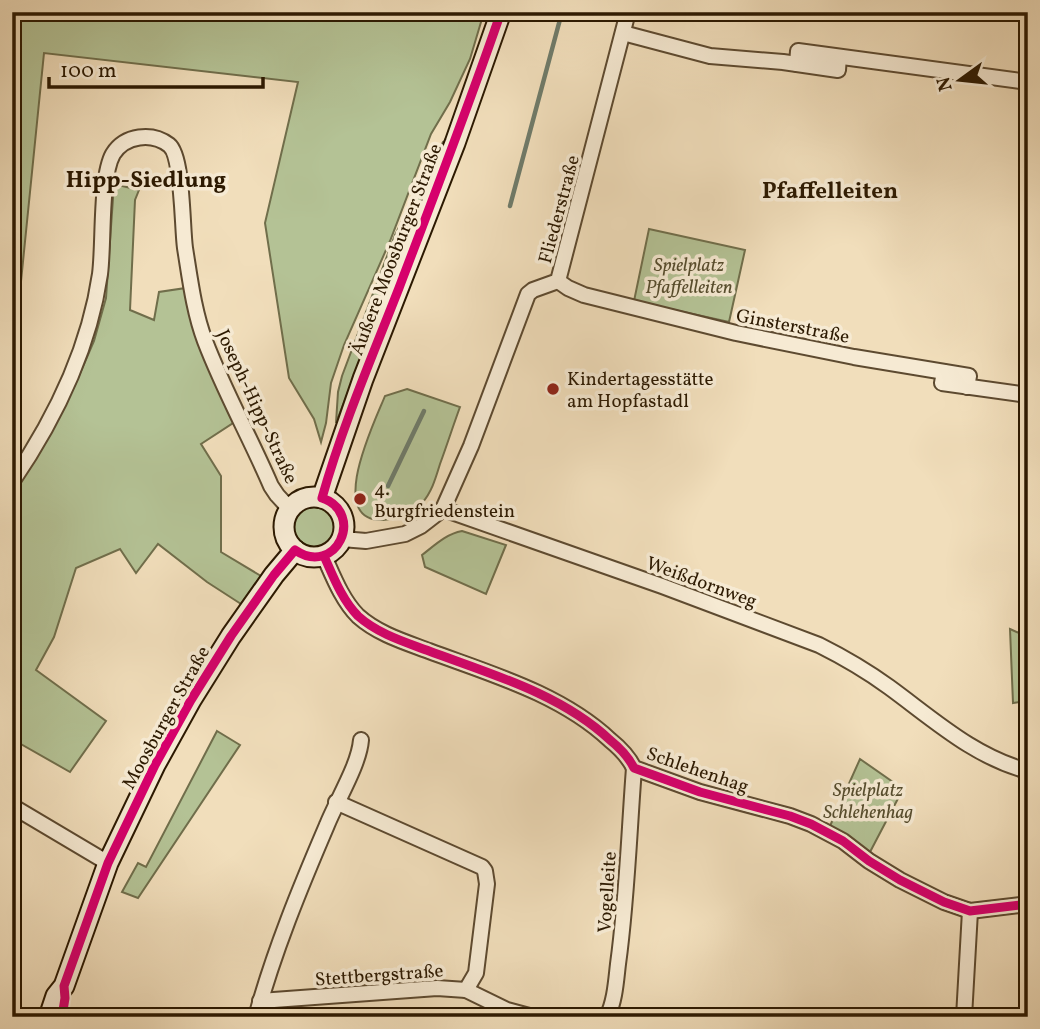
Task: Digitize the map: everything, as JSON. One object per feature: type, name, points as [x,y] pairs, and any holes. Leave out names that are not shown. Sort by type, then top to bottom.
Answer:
[{"type":"street","name":"Äußere Moosburger Straße","points":[[322,498],[363,379],[455,143],[501,12]]},
{"type":"street","name":"Fliederstraße","points":[[443,509],[471,446],[528,294],[558,281],[628,12]]},
{"type":"street","points":[[623,33],[710,56],[797,64],[798,51],[1028,82]]},
{"type":"street","name":"Joseph-Hipp-Straße","points":[[12,482],[67,387],[89,331],[100,273],[106,182],[112,156],[124,142],[146,137],[164,141],[174,149],[180,174],[187,259],[205,340],[271,486],[290,509]]},
{"type":"street","name":"Ginsterstraße","points":[[558,281],[584,295],[736,333],[944,372],[942,383],[1028,396]]},
{"type":"street","points":[[306,498],[322,498],[335,505],[341,513],[344,523],[342,539],[333,551],[324,556],[303,556],[295,551],[286,538],[284,522],[290,509],[298,502],[306,498]]},
{"type":"street","points":[[342,539],[366,541],[405,534],[421,526],[443,509]]},
{"type":"street","name":"Weißdornweg","points":[[443,509],[819,645],[886,684],[983,754],[1028,771]]},
{"type":"street","name":"Moosburger Straße","points":[[49,1017],[56,996],[64,986],[108,863],[155,765],[191,700],[252,605],[295,551]]},
{"type":"street","name":"Schlehenhag","points":[[324,556],[346,600],[358,615],[372,626],[405,642],[529,689],[557,703],[600,730],[629,759],[634,768],[700,792],[790,816],[828,831],[900,880],[944,902],[970,911],[1028,904]]},
{"type":"street","points":[[256,1017],[282,935],[336,802],[360,752],[361,740]]},
{"type":"street","name":"Vogelleite","points":[[607,1017],[611,1009],[622,938],[634,768]]},
{"type":"street","name":"Stettbergstraße","points":[[260,1001],[437,988],[466,990],[476,973],[487,884],[485,871],[477,864],[336,802]]},
{"type":"street","points":[[12,806],[108,863]]},
{"type":"street","points":[[964,1017],[970,911]]},
{"type":"street","name":"Moosburger Straße","points":[[62,1017],[64,986]]},
{"type":"street","points":[[466,990],[507,1010],[533,1017]]},
{"type":"green space","points":[[12,12],[484,12],[470,59],[431,134],[390,241],[344,345],[331,383],[321,442],[314,419],[289,378],[265,223],[298,82],[44,53],[17,321],[12,338]]},
{"type":"green space","points":[[454,137],[336,423],[342,376],[395,235],[443,142]]},
{"type":"green space","points":[[114,184],[139,190],[135,200],[130,310],[154,320],[159,292],[186,288],[197,338],[233,423],[201,444],[221,476],[221,552],[261,576],[241,604],[158,544],[136,573],[120,549],[76,568],[54,637],[36,670],[106,721],[70,772],[12,739],[12,487],[36,453],[75,385],[94,341],[106,298]]},
{"type":"green space","name":"Spielplatz Pfaffelleiten","points":[[649,229],[745,250],[729,322],[634,301]]},
{"type":"green space","points":[[407,389],[460,407],[433,484],[422,503],[409,513],[394,518],[383,520],[366,516],[357,505],[358,468],[385,396]]},
{"type":"green space","points":[[314,504],[330,511],[337,527],[330,543],[314,550],[298,543],[291,527],[298,511]]},
{"type":"green space","points":[[462,531],[506,545],[486,594],[425,567],[422,555],[446,537]]},
{"type":"green space","points":[[1010,629],[1028,637],[1028,701],[1013,703]]},
{"type":"green space","points":[[217,731],[240,745],[138,898],[122,892],[138,863],[146,867]]},
{"type":"green space","name":"Spielplatz Schlehenhag","points":[[860,759],[903,789],[870,852],[830,826]]},
{"type":"waterway","points":[[510,206],[562,12]]},
{"type":"waterway","points":[[388,486],[424,411]]},
{"type":"cycle path","points":[[62,1017],[64,986],[108,863],[155,765],[191,700],[231,636],[295,550],[310,556],[323,556],[333,550],[340,540],[344,528],[342,516],[335,506],[322,498],[330,471],[501,12]]},
{"type":"cycle path","points":[[324,556],[347,603],[374,628],[548,698],[591,724],[620,749],[634,768],[700,792],[811,824],[843,841],[900,880],[944,902],[970,911],[1028,904]]},
{"type":"place","name":"Kindertagesstätte am Hopfastadl","points":[[553,389]]},
{"type":"place","name":"4. Burgfriedenstein","points":[[360,499]]},
{"type":"district","name":"Hipp-Siedlung","points":[[146,179]]},
{"type":"district","name":"Pfaffelleiten","points":[[830,190]]}]
